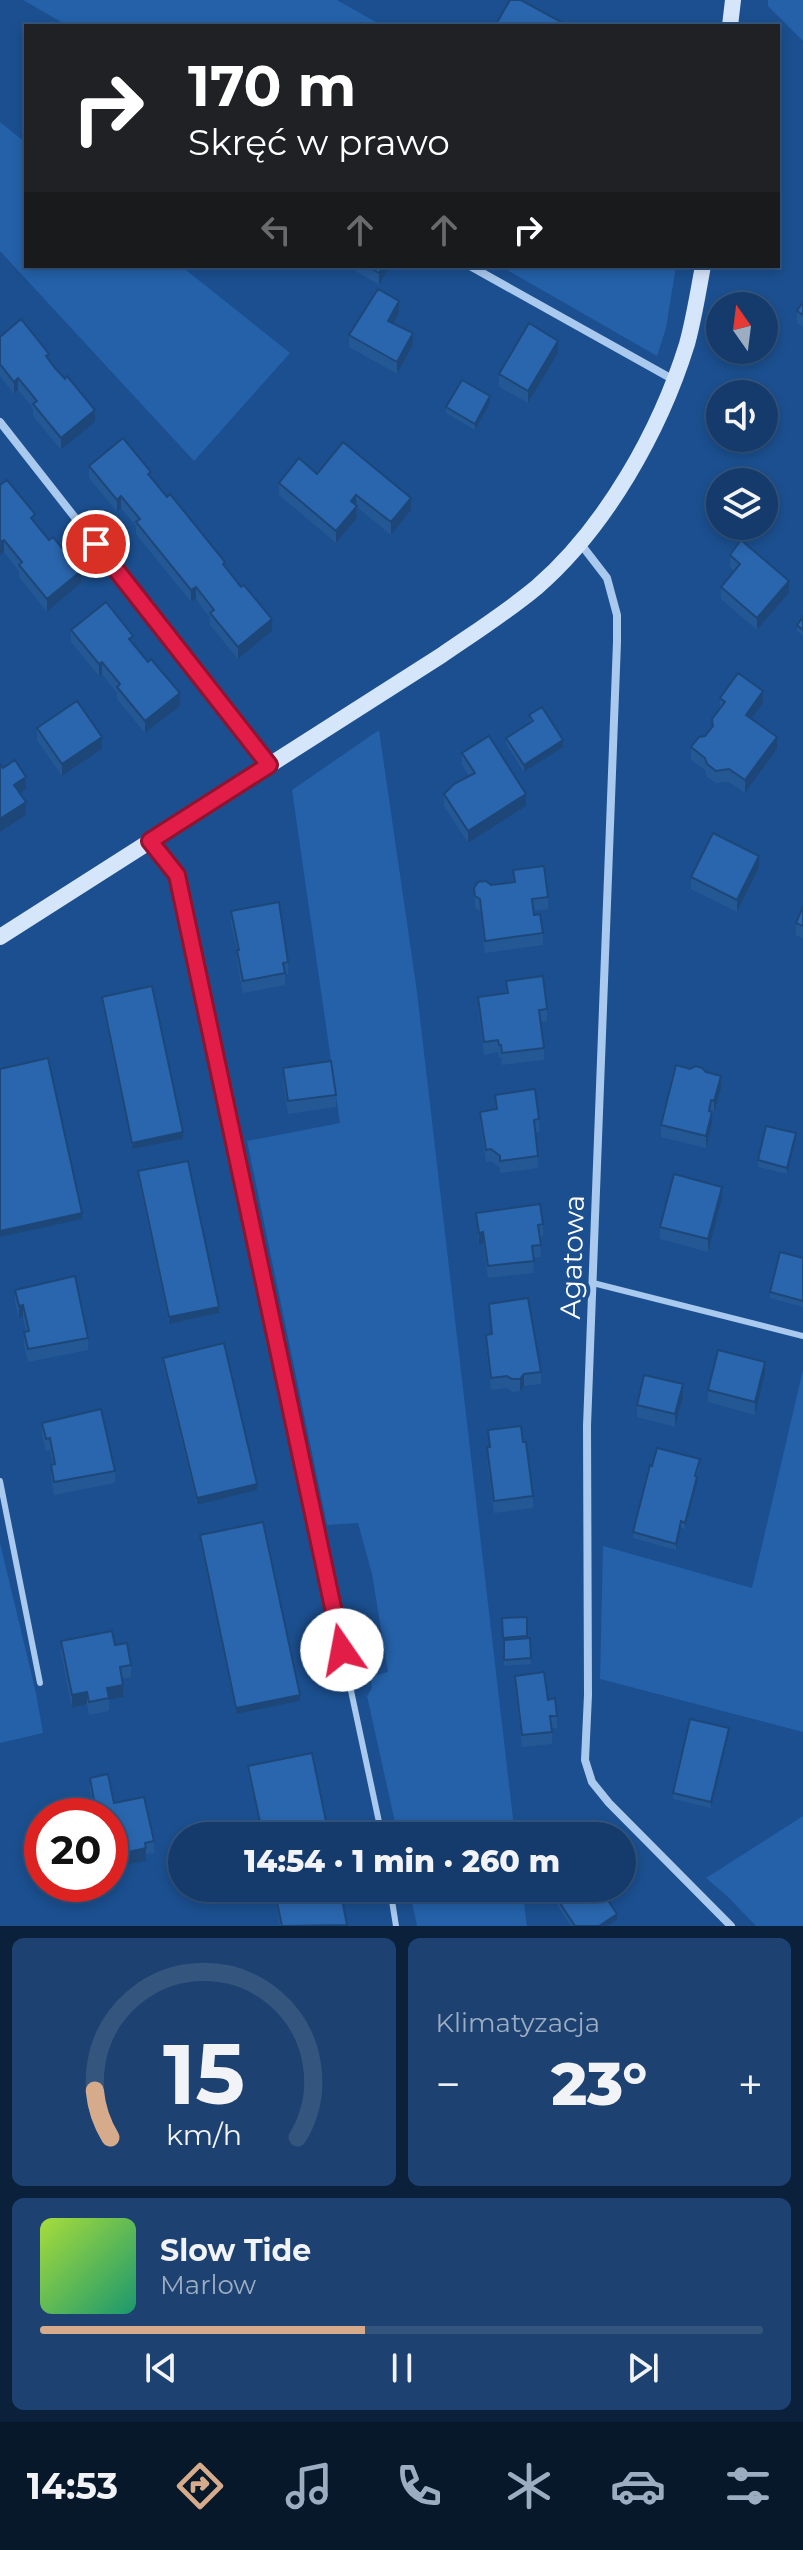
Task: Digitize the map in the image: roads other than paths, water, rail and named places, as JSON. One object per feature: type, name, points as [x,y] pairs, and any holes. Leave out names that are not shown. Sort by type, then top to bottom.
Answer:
[{"type":"street","points":[[730,24],[733,0]]},
{"type":"street","points":[[474,268],[674,381]]},
{"type":"street","points":[[0,937],[491,622],[538,585],[579,543],[624,482],[656,423],[687,343],[703,268]]},
{"type":"street","points":[[0,422],[269,765]]},
{"type":"street","name":"Agatowa","points":[[579,543],[607,578],[617,615],[587,1426],[588,1695],[585,1760],[592,1782],[609,1803],[731,1926]]},
{"type":"lane","points":[[150,841],[177,875],[379,1822]]},
{"type":"lane","points":[[593,1283],[803,1336]]},
{"type":"lane","points":[[0,1481],[40,1683]]},
{"type":"lane","points":[[392,1902],[396,1926]]}]
